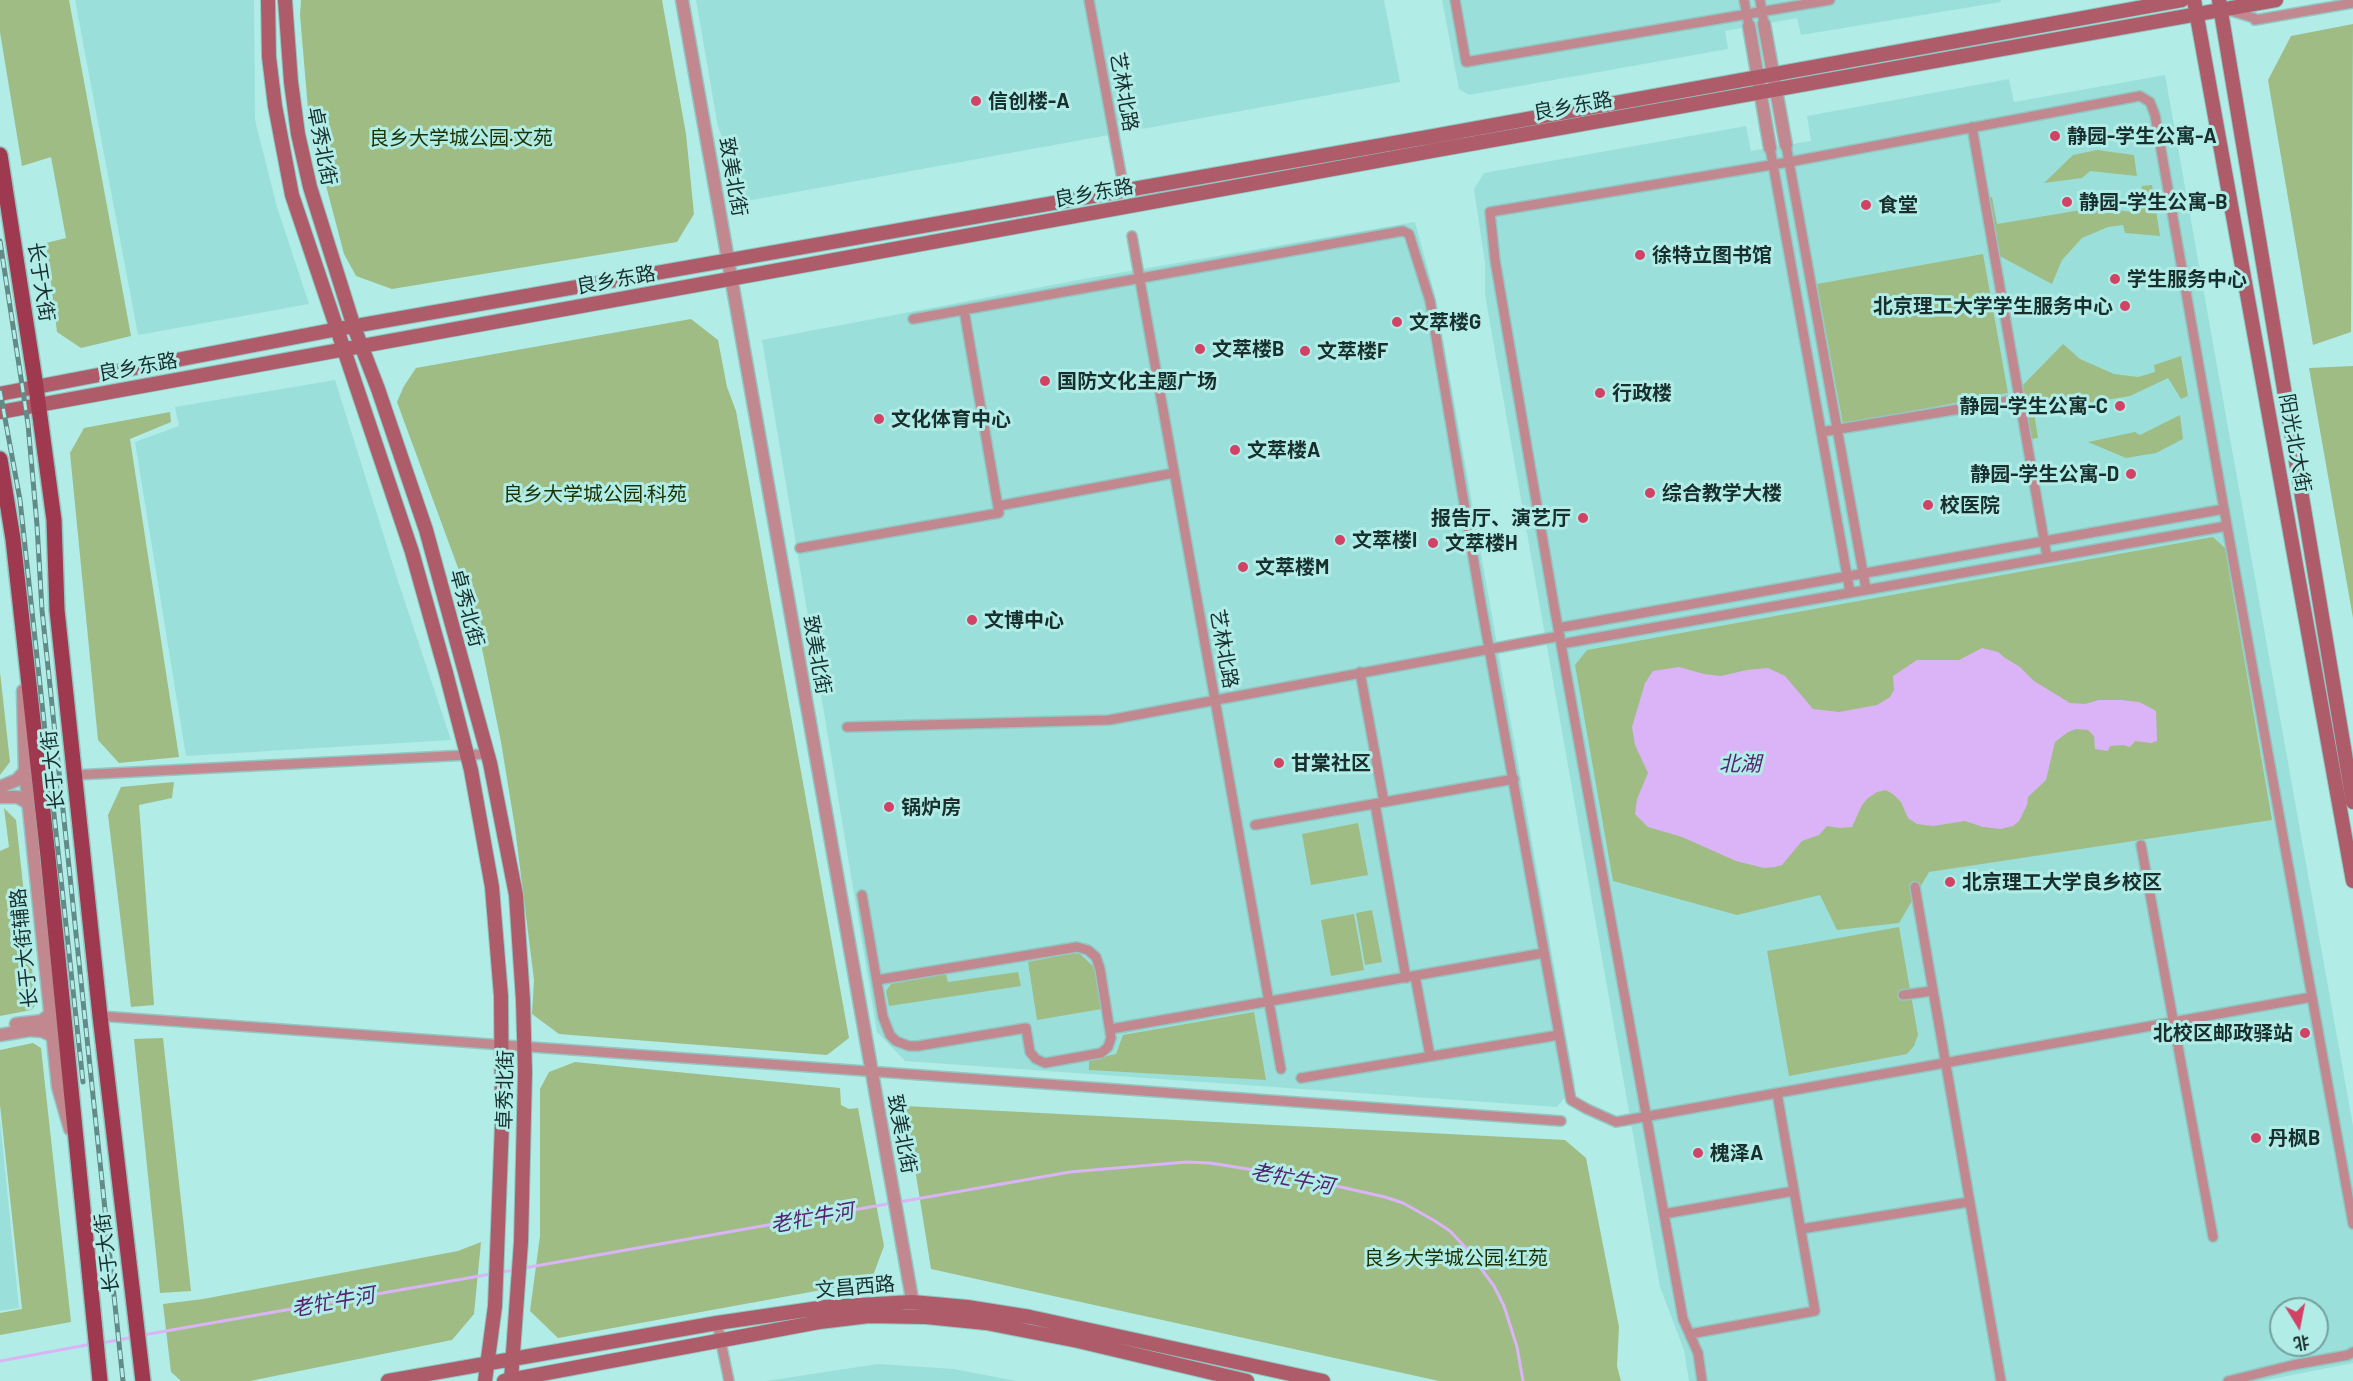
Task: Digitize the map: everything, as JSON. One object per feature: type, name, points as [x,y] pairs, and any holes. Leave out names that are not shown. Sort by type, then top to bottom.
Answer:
[{"type":"main road","name":"卓秀北街","points":[[268,0],[268,57],[292,195],[412,552],[467,755],[492,887],[501,996],[502,1123],[495,1306],[485,1381]]},
{"type":"main road","name":"卓秀北街","points":[[285,0],[291,82],[298,134],[315,206],[354,327],[426,530],[487,754],[516,895],[525,1046],[521,1242],[512,1360],[507,1381]]},
{"type":"main road","name":"良乡东路","points":[[0,394],[338,329],[1434,136],[2182,0]]},
{"type":"main road","points":[[2222,6],[2276,0]]},
{"type":"main road","name":"良乡东路","points":[[0,412],[1776,90],[2195,7],[2222,6]]},
{"type":"main road","name":"阳光北大街","points":[[2222,6],[2353,802]]},
{"type":"main road","name":"阳光北大街","points":[[2195,7],[2353,881]]},
{"type":"main road","points":[[1434,136],[1437,150]]},
{"type":"main road","name":"长于大街","points":[[0,155],[54,520],[57,610],[100,1016],[143,1379]]},
{"type":"main road","name":"长于大街","points":[[0,459],[13,539],[48,857],[100,1381]]},
{"type":"main road","name":"文昌西路","points":[[388,1381],[717,1323],[836,1306],[912,1302],[967,1307],[1030,1317],[1323,1381]]},
{"type":"main road","name":"文昌西路","points":[[507,1381],[819,1322],[869,1316],[986,1323],[1077,1341],[1247,1381]]},
{"type":"street","name":"致美北街","points":[[682,0],[915,1317]]},
{"type":"street","name":"艺林北路","points":[[1089,0],[1124,190]]},
{"type":"street","points":[[1455,0],[1466,62],[1748,21],[1830,0]]},
{"type":"street","points":[[1744,0],[1850,592]]},
{"type":"street","points":[[1760,0],[1866,589]]},
{"type":"street","points":[[2222,6],[2255,20],[2353,3]]},
{"type":"street","points":[[1702,1381],[1698,1353],[1683,1319],[1560,636],[1495,260],[1490,212],[1789,162],[2140,96],[2150,102],[2156,115],[2227,526],[2353,1224]]},
{"type":"street","points":[[1972,127],[2047,557]]},
{"type":"street","points":[[913,319],[1403,231],[1409,234],[1430,301],[1571,1100],[1616,1122],[2312,997]]},
{"type":"street","name":"艺林北路","points":[[1132,236],[1281,1069]]},
{"type":"street","points":[[800,548],[999,513],[964,310]]},
{"type":"street","points":[[1821,432],[2020,399]]},
{"type":"street","points":[[998,506],[1174,473]]},
{"type":"street","points":[[1560,636],[1847,576],[2224,509]]},
{"type":"street","points":[[847,727],[1109,720],[1560,636],[1850,592],[2227,526]]},
{"type":"street","name":"长于大街辅路","points":[[23,633],[20,663],[24,698],[28,803],[58,1087],[77,1148]]},
{"type":"street","points":[[1360,672],[1379,803],[1411,977],[1430,1056]]},
{"type":"street","points":[[75,776],[487,754]]},
{"type":"street","points":[[0,787],[17,780],[25,771]]},
{"type":"street","points":[[1255,825],[1514,779]]},
{"type":"street","points":[[0,797],[18,796],[28,803]]},
{"type":"street","points":[[2141,845],[2213,1237]]},
{"type":"street","points":[[1915,887],[2001,1381]]},
{"type":"street","points":[[862,895],[883,1017],[890,1035],[909,1046],[1026,1028],[1030,1052],[1036,1059],[1045,1063],[1101,1053],[1108,1047],[1111,1029],[1096,957],[1088,950],[1077,947],[877,980]]},
{"type":"street","points":[[1111,1029],[1544,953]]},
{"type":"street","points":[[1903,995],[1932,991]]},
{"type":"street","points":[[0,1027],[42,1021],[51,1013]]},
{"type":"street","points":[[100,1016],[1561,1121]]},
{"type":"street","points":[[0,1035],[30,1030],[42,1031],[53,1036]]},
{"type":"street","points":[[1301,1078],[1559,1035]]},
{"type":"street","points":[[1690,1334],[1815,1311],[1777,1093]]},
{"type":"street","points":[[1664,1214],[1794,1191]]},
{"type":"street","points":[[1801,1229],[1969,1202]]},
{"type":"street","points":[[717,1323],[729,1381]]},
{"type":"street","points":[[2228,1381],[2353,1352]]},
{"type":"shaded area","points":[[75,0],[254,0],[255,120],[277,207],[309,304],[138,335]]},
{"type":"shaded area","points":[[696,0],[1384,0],[1400,82],[741,202],[730,158],[718,127]]},
{"type":"shaded area","points":[[1442,0],[2001,0],[2001,2],[1801,35],[1797,18],[1725,31],[1728,49],[1469,95],[1459,89]]},
{"type":"shaded area","name":"北京理工大学良乡校区","points":[[2165,75],[2353,1126],[2353,1363],[2262,1381],[1689,1381],[1684,1350],[1660,1287],[1485,295],[1485,263],[1474,189],[1484,173],[1746,126],[1751,151],[1811,141],[1807,116],[2009,79],[2014,102]]},
{"type":"shaded area","points":[[1415,222],[1436,299],[1575,1085],[1557,1107],[905,1061],[877,1032],[762,340],[1089,278]]},
{"type":"shaded area","points":[[335,380],[451,740],[186,756],[135,442],[179,426],[175,407]]},
{"type":"shaded area","points":[[0,1120],[19,1308],[0,1311]]},
{"type":"shaded area","points":[[878,1364],[954,1369],[1016,1381],[766,1381]]},
{"type":"green space","points":[[0,0],[69,0],[131,336],[81,348],[57,332],[46,243],[66,238],[51,157],[22,166],[0,32]]},
{"type":"green space","name":"良乡大学城公园·文苑","points":[[301,0],[662,0],[686,134],[694,214],[677,242],[392,289],[356,276],[344,254],[309,121],[300,15]]},
{"type":"green space","points":[[2353,24],[2351,332],[2313,345],[2268,80],[2291,36]]},
{"type":"green space","points":[[2097,150],[2134,155],[2137,176],[2090,171],[2082,178],[2044,183],[2073,155]]},
{"type":"green space","points":[[2152,185],[2160,236],[2125,233],[2123,225],[2108,227],[2082,238],[2062,260],[2052,284],[1994,253],[1984,198],[1992,197],[1997,224],[2099,207],[2138,213],[2142,186]]},
{"type":"green space","points":[[1983,254],[2008,393],[1843,424],[1817,284]]},
{"type":"green space","name":"良乡大学城公园·科苑","points":[[691,319],[718,340],[727,387],[736,411],[849,1038],[827,1055],[559,1034],[532,1014],[534,980],[515,828],[501,742],[475,614],[397,402],[416,368]]},
{"type":"green space","points":[[2063,344],[2080,359],[2114,374],[2138,377],[2155,372],[2154,365],[2181,356],[2188,396],[2181,399],[2168,378],[2130,396],[2034,412],[2038,438],[2027,440],[2018,390]]},
{"type":"green space","points":[[2353,366],[2353,618],[2309,368]]},
{"type":"green space","points":[[170,412],[171,422],[130,439],[179,757],[119,763],[98,740],[70,453],[84,428]]},
{"type":"green space","points":[[2180,415],[2183,439],[2156,453],[2126,458],[2088,442],[2135,432],[2140,435]]},
{"type":"green space","points":[[2213,537],[2225,548],[2272,820],[1929,872],[1899,923],[1837,930],[1820,895],[1737,915],[1613,881],[1575,665],[1587,650]]},
{"type":"green space","points":[[0,672],[10,762],[0,775]]},
{"type":"green space","points":[[174,782],[172,798],[139,805],[154,1005],[131,1007],[108,815],[121,787]]},
{"type":"green space","points":[[4,808],[16,820],[36,1005],[31,1010],[0,1016],[0,851],[9,847]]},
{"type":"green space","points":[[1358,823],[1368,875],[1311,885],[1302,834]]},
{"type":"green space","points":[[1372,910],[1382,962],[1365,965],[1356,913]]},
{"type":"green space","points":[[1354,914],[1364,970],[1331,976],[1321,920]]},
{"type":"green space","points":[[1899,927],[1918,1035],[1914,1046],[1907,1054],[1789,1076],[1767,951]]},
{"type":"green space","points":[[1074,953],[1080,954],[1095,968],[1102,1009],[1037,1020],[1028,962]]},
{"type":"green space","points":[[1018,972],[1021,986],[889,1006],[886,991],[891,984],[946,974],[948,982]]},
{"type":"green space","points":[[1254,1012],[1266,1080],[1089,1070],[1089,1060],[1116,1054],[1123,1035]]},
{"type":"green space","points":[[163,1038],[191,1291],[160,1293],[134,1039]]},
{"type":"green space","points":[[33,1043],[41,1048],[71,1322],[0,1335],[0,1313],[22,1309],[0,1105],[0,1050]]},
{"type":"green space","points":[[575,1062],[840,1088],[841,1105],[849,1109],[858,1108],[884,1246],[871,1281],[558,1338],[530,1311],[540,1236],[540,1089],[549,1072]]},
{"type":"green space","name":"良乡大学城公园·红苑","points":[[905,1106],[1565,1140],[1586,1158],[1619,1327],[1617,1366],[1621,1381],[1439,1381],[931,1269]]},
{"type":"green space","points":[[481,1242],[474,1314],[452,1340],[250,1381],[181,1381],[171,1372],[163,1304],[203,1299],[458,1251]]},
{"type":"water","name":"北湖","points":[[1982,648],[1998,652],[2020,667],[2034,681],[2070,703],[2085,704],[2099,700],[2122,700],[2139,702],[2149,707],[2156,711],[2157,741],[2151,743],[2135,741],[2130,747],[2110,746],[2108,751],[2095,749],[2094,736],[2088,730],[2076,729],[2068,732],[2055,742],[2046,780],[2028,797],[2027,805],[2019,821],[2013,826],[2001,829],[1983,827],[1965,821],[1933,826],[1917,824],[1908,818],[1901,802],[1894,795],[1886,790],[1877,792],[1862,805],[1852,827],[1827,826],[1819,835],[1802,841],[1782,865],[1775,867],[1764,868],[1736,861],[1682,837],[1648,827],[1635,814],[1637,799],[1648,773],[1635,745],[1632,727],[1645,683],[1653,671],[1679,667],[1721,676],[1768,668],[1785,676],[1813,709],[1839,712],[1877,705],[1890,697],[1894,690],[1893,676],[1917,660],[1959,660]]},
{"type":"waterway","name":"老牤牛河","points":[[899,1202],[1070,1172],[1186,1162],[1210,1163],[1292,1176],[1385,1197],[1403,1203],[1435,1221],[1450,1231],[1465,1247],[1494,1286],[1504,1306],[1517,1347],[1523,1381]]},
{"type":"waterway","name":"老牤牛河","points":[[524,1268],[893,1203]]},
{"type":"waterway","name":"老牤牛河","points":[[501,1272],[515,1270]]},
{"type":"waterway","name":"老牤牛河","points":[[143,1335],[491,1274]]},
{"type":"waterway","name":"老牤牛河","points":[[102,1343],[134,1337]]},
{"type":"waterway","name":"老牤牛河","points":[[0,1361],[92,1344]]},
{"type":"railway","points":[[0,241],[28,424],[42,610],[123,1381]]},
{"type":"railway","points":[[0,391],[20,500],[83,1082]]},
{"type":"place","name":"信创楼-A","points":[[976,101]]},
{"type":"place","name":"静园-学生公寓-A","points":[[2055,136]]},
{"type":"place","name":"静园-学生公寓-B","points":[[2067,202]]},
{"type":"place","name":"食堂","points":[[1866,205]]},
{"type":"place","name":"徐特立图书馆","points":[[1640,255]]},
{"type":"place","name":"学生服务中心","points":[[2115,279]]},
{"type":"place","name":"北京理工大学学生服务中心","points":[[2125,306]]},
{"type":"place","name":"文萃楼G","points":[[1397,322]]},
{"type":"place","name":"文萃楼B","points":[[1200,349]]},
{"type":"place","name":"文萃楼F","points":[[1305,351]]},
{"type":"place","name":"国防文化主题广场","points":[[1045,381]]},
{"type":"place","name":"行政楼","points":[[1600,393]]},
{"type":"place","name":"静园-学生公寓-C","points":[[2120,406]]},
{"type":"place","name":"文化体育中心","points":[[879,419]]},
{"type":"place","name":"文萃楼A","points":[[1235,450]]},
{"type":"place","name":"静园-学生公寓-D","points":[[2131,474]]},
{"type":"place","name":"综合教学大楼","points":[[1650,493]]},
{"type":"place","name":"校医院","points":[[1928,505]]},
{"type":"place","name":"报告厅、演艺厅","points":[[1583,518]]},
{"type":"place","name":"文萃楼I","points":[[1340,540]]},
{"type":"place","name":"文萃楼H","points":[[1433,543]]},
{"type":"place","name":"文萃楼M","points":[[1243,567]]},
{"type":"place","name":"文博中心","points":[[972,620]]},
{"type":"place","name":"甘棠社区","points":[[1279,763]]},
{"type":"place","name":"锅炉房","points":[[889,807]]},
{"type":"place","name":"北京理工大学良乡校区","points":[[1950,882]]},
{"type":"place","name":"北校区邮政驿站","points":[[2305,1033]]},
{"type":"place","name":"丹枫B","points":[[2256,1138]]},
{"type":"place","name":"槐泽A","points":[[1698,1153]]}]
